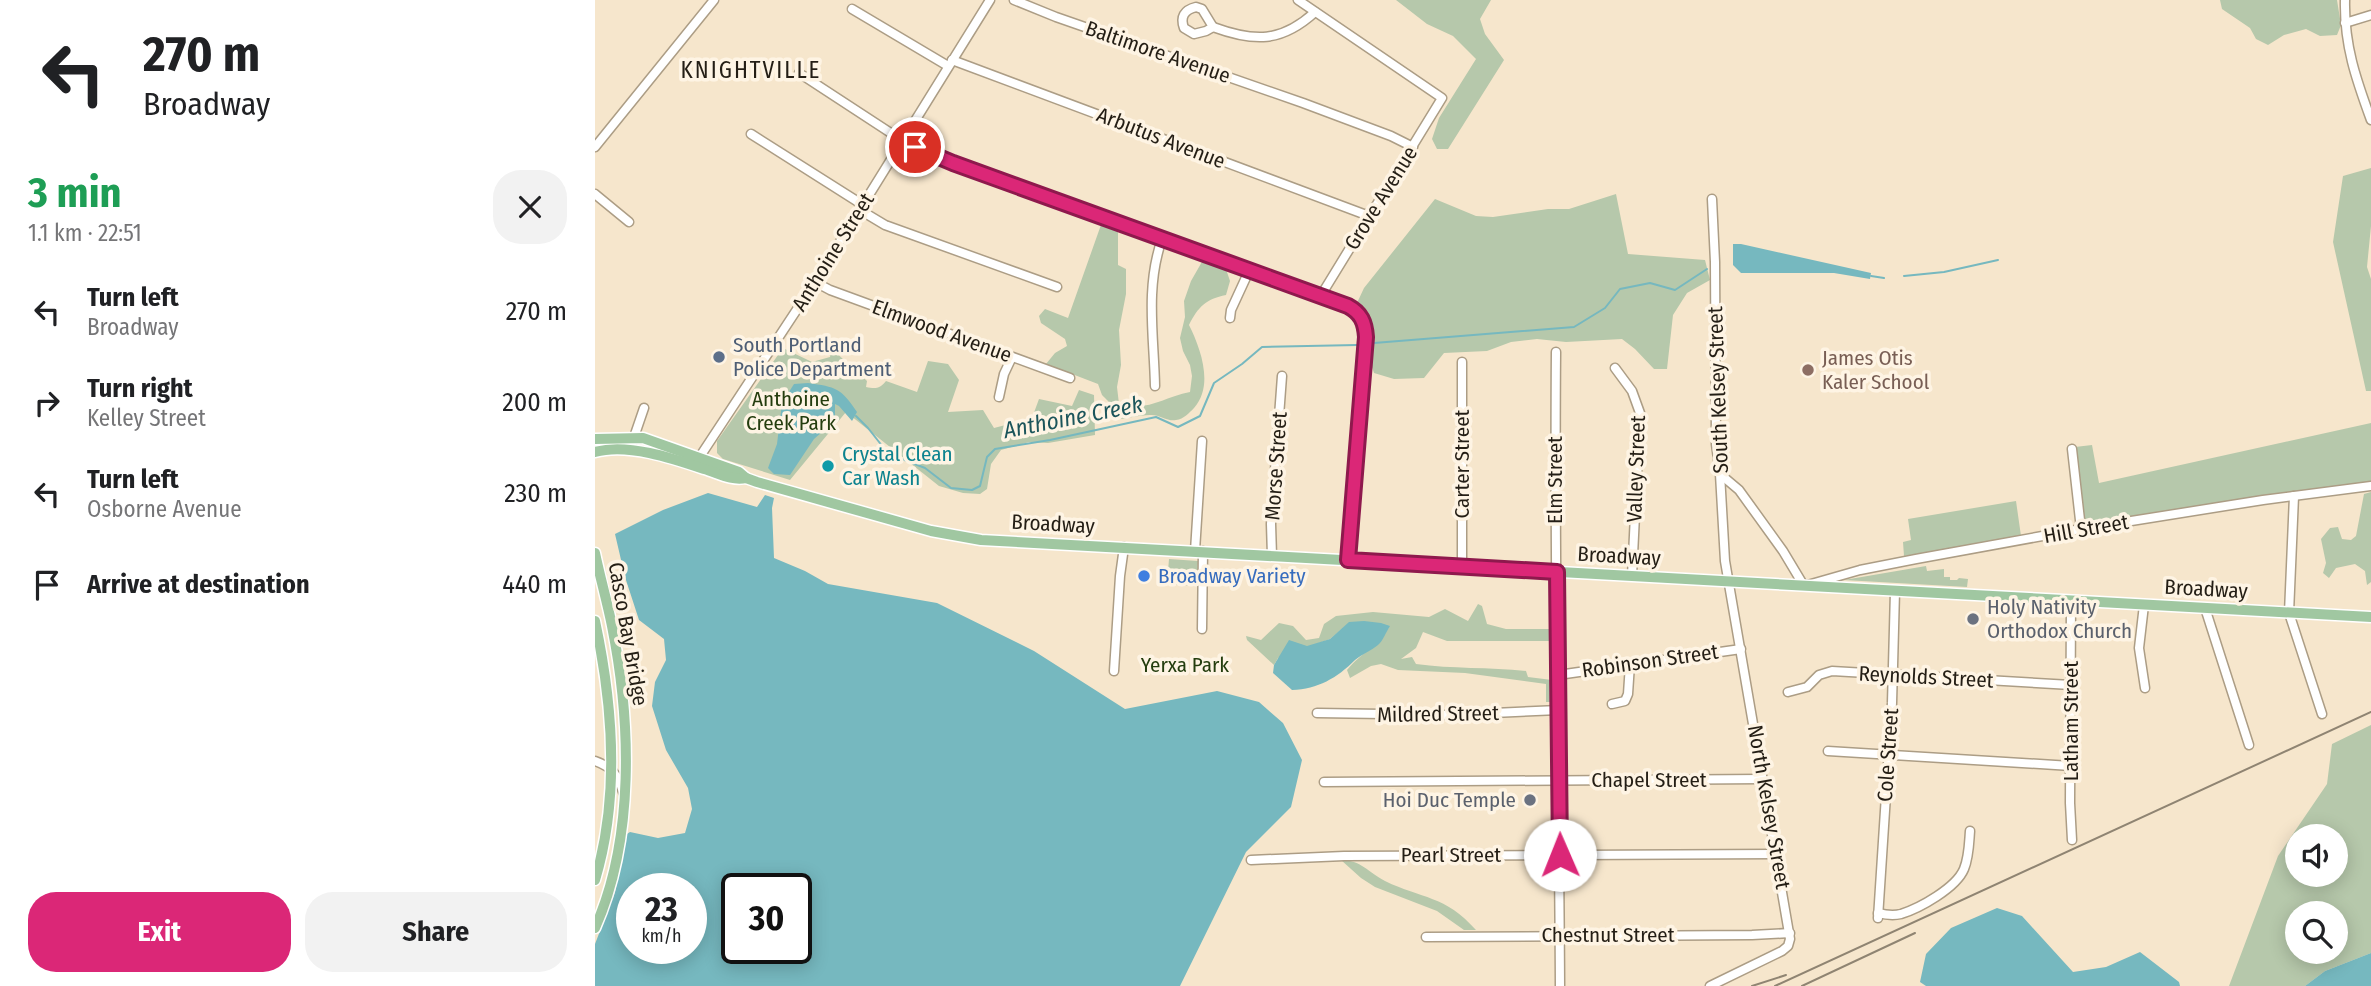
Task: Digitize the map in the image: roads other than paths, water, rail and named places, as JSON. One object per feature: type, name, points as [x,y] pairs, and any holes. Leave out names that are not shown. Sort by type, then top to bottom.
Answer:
[{"type":"main road","name":"Broadway","points":[[595,439],[634,436],[665,444],[697,461]]},
{"type":"main road","name":"Broadway","points":[[595,452],[616,448],[630,449],[697,461],[739,472],[746,478],[859,512],[981,540],[2371,617]]},
{"type":"main road","name":"Casco Bay Bridge","points":[[595,553],[612,625],[625,746],[624,794],[614,866],[595,928]]},
{"type":"main road","name":"Casco Bay Bridge","points":[[595,621],[607,698],[611,768],[604,841],[595,880]]},
{"type":"street","points":[[595,147],[714,0]]},
{"type":"street","name":"Anthoine Street","points":[[697,461],[815,282],[990,0]]},
{"type":"street","name":"Baltimore Avenue","points":[[1014,0],[1056,18],[1303,103],[1391,136],[1413,148]]},
{"type":"street","points":[[1213,27],[1242,37],[1261,38],[1289,31],[1315,12],[1298,0]]},
{"type":"street","points":[[2345,0],[2345,23],[2352,68],[2368,102],[2371,120]]},
{"type":"street","name":"Arbutus Avenue","points":[[852,9],[950,63],[1369,216]]},
{"type":"street","name":"Grove Avenue","points":[[1315,12],[1442,98],[1320,297]]},
{"type":"street","points":[[2345,23],[2371,15]]},
{"type":"street","points":[[799,73],[903,141],[953,163],[1348,306],[1361,317],[1366,337],[1348,560]]},
{"type":"street","points":[[751,134],[885,225],[1057,287]]},
{"type":"street","points":[[595,194],[629,222]]},
{"type":"street","name":"South Kelsey Street","points":[[1712,198],[1716,444],[1729,582]]},
{"type":"street","points":[[1155,386],[1150,302],[1157,254],[1162,239]]},
{"type":"street","points":[[1230,318],[1249,271]]},
{"type":"street","name":"Elmwood Avenue","points":[[815,282],[830,290],[1070,378]]},
{"type":"street","name":"Elm Street","points":[[1556,352],[1555,531],[1560,986]]},
{"type":"street","points":[[999,397],[1004,374],[1012,357]]},
{"type":"street","name":"Carter Street","points":[[1462,362],[1462,566]]},
{"type":"street","name":"Valley Street","points":[[1615,368],[1632,391],[1640,413],[1632,576]]},
{"type":"street","name":"Morse Street","points":[[1272,556],[1271,524],[1282,376]]},
{"type":"street","points":[[630,449],[644,408]]},
{"type":"street","points":[[1202,440],[1199,551],[1202,629]]},
{"type":"street","points":[[2072,449],[2081,529]]},
{"type":"street","points":[[1720,474],[1739,490],[1783,551],[1804,586]]},
{"type":"street","name":"Hill Street","points":[[1804,586],[1860,570],[2081,529],[2371,486]]},
{"type":"street","points":[[2294,496],[2289,613],[2322,713]]},
{"type":"street","points":[[1114,671],[1124,547]]},
{"type":"street","name":"North Kelsey Street","points":[[1729,582],[1790,933]]},
{"type":"street","name":"Cole Street","points":[[1895,591],[1893,676],[1878,916],[1902,914],[1947,890],[1963,871],[1968,856],[1970,831]]},
{"type":"street","name":"Latham Street","points":[[2071,601],[2072,840]]},
{"type":"street","points":[[2144,605],[2139,648],[2145,688]]},
{"type":"street","points":[[2205,608],[2249,745]]},
{"type":"street","name":"Robinson Street","points":[[1558,675],[1741,649]]},
{"type":"street","points":[[1612,704],[1625,701],[1630,664]]},
{"type":"street","name":"Reynolds Street","points":[[1788,692],[1807,687],[1819,675],[1828,671],[2071,685]]},
{"type":"street","name":"Mildred Street","points":[[1317,713],[1450,715],[1559,710]]},
{"type":"street","points":[[1828,751],[2071,766]]},
{"type":"street","points":[[595,761],[611,768],[619,779],[624,794]]},
{"type":"street","name":"Chapel Street","points":[[1324,782],[1763,779]]},
{"type":"street","name":"Pearl Street","points":[[1251,860],[1323,856],[1777,854]]},
{"type":"street","points":[[1710,986],[1782,951],[1788,946],[1790,933]]},
{"type":"street","name":"Chestnut Street","points":[[1426,937],[1790,933]]},
{"type":"water","points":[[1733,244],[1871,273],[1870,279],[1834,273],[1741,273],[1733,265]]},
{"type":"water","points":[[808,383],[837,390],[857,412],[852,421],[835,404],[835,418],[814,439],[790,475],[774,474],[768,468],[777,444],[782,403],[794,384]]},
{"type":"water","points":[[708,493],[757,507],[765,495],[774,498],[774,558],[828,584],[937,603],[1034,651],[1125,709],[1217,691],[1259,702],[1283,723],[1302,760],[1291,807],[1246,852],[1180,986],[595,986],[595,854],[630,832],[658,838],[685,833],[692,809],[688,788],[666,750],[652,706],[655,682],[666,660],[664,639],[639,620],[615,534],[663,510]]},
{"type":"water","points":[[1364,621],[1390,626],[1378,645],[1334,677],[1319,685],[1292,690],[1273,673],[1274,665],[1289,640],[1307,646],[1330,639],[1349,622]]},
{"type":"water","points":[[1997,908],[2022,916],[2073,972],[2106,967],[2140,952],[2179,982],[2180,986],[1926,986],[1920,982],[1926,954],[1951,928]]},
{"type":"water","points":[[2371,953],[2371,986],[2305,986],[2325,971]]},
{"type":"waterway","name":"Anthoine Creek","points":[[1904,276],[1944,272],[1998,260]]},
{"type":"waterway","name":"Anthoine Creek","points":[[1374,343],[1574,327],[1605,308],[1620,289],[1650,283],[1675,290],[1707,269]]},
{"type":"waterway","name":"Anthoine Creek","points":[[1871,276],[1884,278]]},
{"type":"waterway","name":"Anthoine Creek","points":[[856,416],[883,447],[902,459],[925,468],[951,488],[972,490],[980,486],[987,457],[995,449],[1156,417],[1178,427],[1200,416],[1214,383],[1262,347],[1357,345]]},
{"type":"railway","points":[[1775,986],[2371,712]]},
{"type":"railway","points":[[1802,986],[1915,933]]},
{"type":"railway","points":[[1752,986],[1786,975]]},
{"type":"place","name":"South Portland Police Department","points":[[719,357]]},
{"type":"place","name":"James Otis Kaler School","points":[[1808,370]]},
{"type":"place","name":"Crystal Clean Car Wash","points":[[828,466]]},
{"type":"place","name":"Broadway Variety","points":[[1144,576]]},
{"type":"place","name":"Holy Nativity Orthodox Church","points":[[1973,619]]},
{"type":"place","name":"Hoi Duc Temple","points":[[1530,800]]},
{"type":"district","name":"KNIGHTVILLE","points":[[751,70]]},
{"type":"park label","name":"Anthoine Creek Park","points":[[791,411]]},
{"type":"park label","name":"Yerxa Park","points":[[1185,665]]}]
